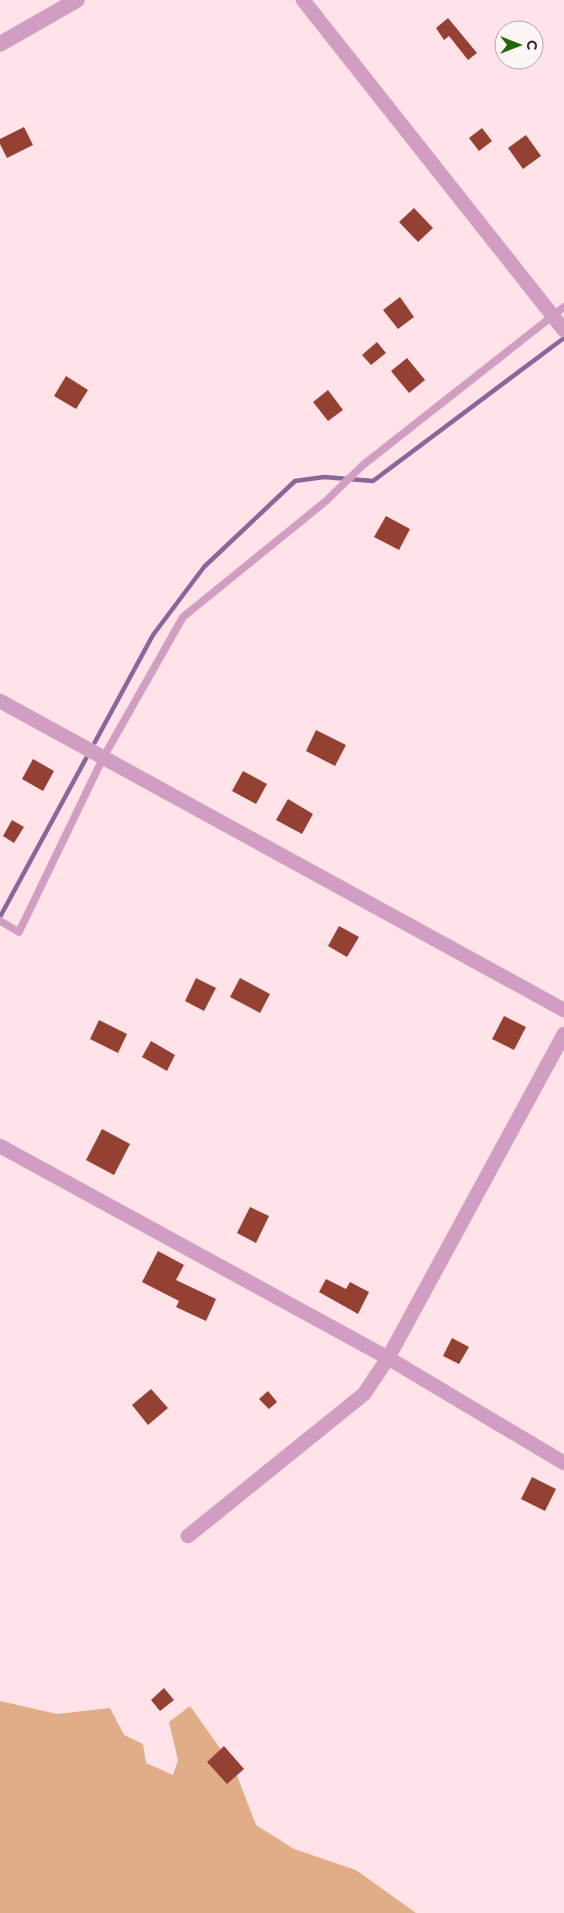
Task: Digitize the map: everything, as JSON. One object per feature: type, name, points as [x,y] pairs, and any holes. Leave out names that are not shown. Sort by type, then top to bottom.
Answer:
[{"type":"street","points":[[0,44],[76,0]]},
{"type":"street","points":[[303,0],[564,330]]},
{"type":"street","points":[[0,701],[564,1010]]},
{"type":"street","points":[[188,1536],[364,1394],[388,1358],[564,1034]]},
{"type":"street","points":[[0,1146],[388,1358],[564,1463]]},
{"type":"lane","points":[[0,921],[19,932],[103,758],[183,617],[326,501],[363,465],[564,307]]},
{"type":"shaded area","points":[[0,1701],[57,1714],[110,1708],[124,1735],[143,1744],[146,1763],[173,1775],[178,1760],[169,1722],[190,1706],[234,1768],[256,1825],[294,1849],[356,1870],[416,1913],[0,1913]]},
{"type":"building","points":[[448,18],[477,53],[468,60],[449,36],[444,40],[436,28]]},
{"type":"building","points":[[24,127],[33,145],[7,158],[0,144],[0,139]]},
{"type":"building","points":[[482,128],[492,141],[479,151],[469,138]]},
{"type":"building","points":[[526,135],[541,156],[523,169],[508,148]]},
{"type":"building","points":[[414,208],[433,228],[418,242],[399,222]]},
{"type":"building","points":[[400,297],[414,317],[398,329],[383,310]]},
{"type":"building","points":[[377,342],[386,353],[371,365],[362,355]]},
{"type":"building","points":[[407,358],[425,380],[409,393],[391,371]]},
{"type":"building","points":[[66,376],[88,390],[76,409],[54,396]]},
{"type":"building","points":[[328,390],[343,410],[328,421],[313,402]]},
{"type":"building","points":[[386,516],[410,529],[399,550],[374,537]]},
{"type":"building","points":[[316,730],[346,745],[335,766],[306,751]]},
{"type":"building","points":[[33,759],[54,771],[43,791],[22,779]]},
{"type":"building","points":[[243,771],[267,784],[256,804],[232,791]]},
{"type":"building","points":[[288,799],[313,814],[302,834],[276,820]]},
{"type":"building","points":[[12,820],[24,827],[14,843],[3,836]]},
{"type":"building","points":[[339,926],[359,937],[347,957],[328,946]]},
{"type":"building","points":[[196,978],[216,988],[204,1011],[185,1001]]},
{"type":"building","points":[[240,978],[270,994],[260,1013],[230,997]]},
{"type":"building","points":[[504,1016],[526,1027],[514,1050],[492,1039]]},
{"type":"building","points":[[99,1020],[127,1034],[118,1053],[90,1039]]},
{"type":"building","points":[[151,1041],[175,1055],[167,1071],[142,1057]]},
{"type":"building","points":[[102,1129],[130,1144],[114,1175],[86,1160]]},
{"type":"building","points":[[250,1207],[269,1216],[256,1243],[237,1233]]},
{"type":"building","points":[[158,1251],[184,1265],[176,1280],[216,1299],[206,1321],[176,1307],[179,1301],[142,1282]]},
{"type":"building","points":[[326,1279],[346,1289],[350,1282],[369,1292],[358,1314],[319,1292]]},
{"type":"building","points":[[452,1338],[469,1347],[459,1364],[443,1356]]},
{"type":"building","points":[[151,1389],[168,1408],[148,1425],[132,1405]]},
{"type":"building","points":[[268,1391],[277,1402],[269,1409],[259,1399]]},
{"type":"building","points":[[532,1477],[556,1489],[545,1511],[521,1499]]},
{"type":"building","points":[[164,1688],[174,1700],[160,1711],[151,1700]]},
{"type":"building","points":[[224,1746],[244,1769],[227,1784],[207,1762]]},
{"type":"waterway","points":[[0,917],[153,635],[204,567],[295,481],[324,477],[373,481],[564,338]]}]
